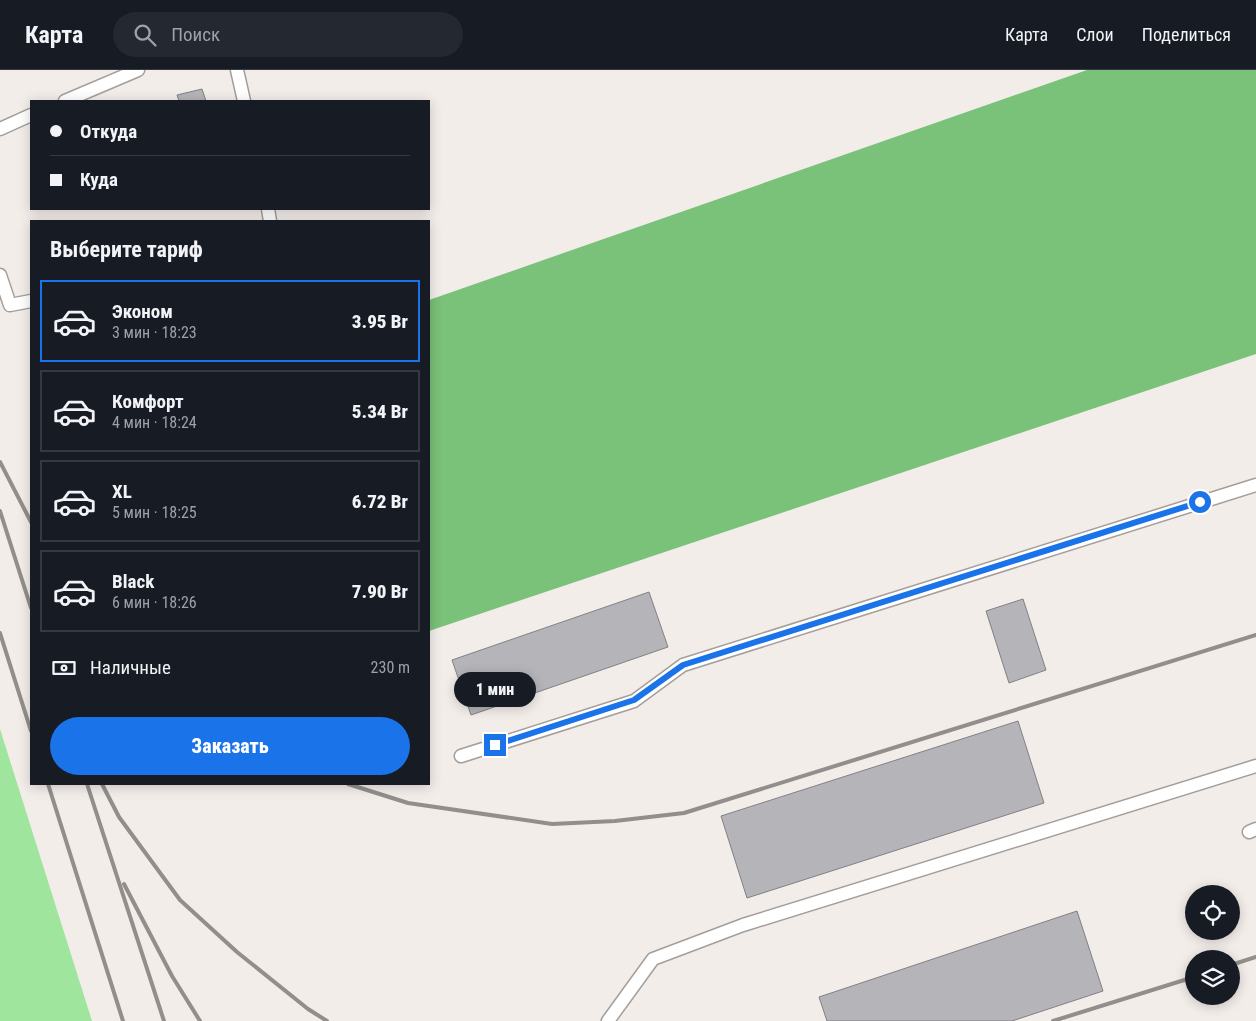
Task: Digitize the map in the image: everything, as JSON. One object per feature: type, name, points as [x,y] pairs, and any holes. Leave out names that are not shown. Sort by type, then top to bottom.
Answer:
[{"type":"lane","points":[[67,100],[138,70]]},
{"type":"lane","points":[[237,70],[244,100]]},
{"type":"lane","points":[[0,129],[30,115]]},
{"type":"lane","points":[[0,275],[10,305],[30,301]]},
{"type":"lane","points":[[460,756],[634,700],[683,665],[1256,485]]},
{"type":"lane","points":[[608,1021],[653,959],[743,925],[1256,766]]},
{"type":"green space","points":[[1087,70],[1256,70],[1256,354],[430,631],[430,300]]},
{"type":"green space","points":[[0,729],[92,1021],[0,1021]]},
{"type":"building","points":[[202,89],[206,100],[179,100],[177,95]]},
{"type":"building","points":[[649,592],[668,647],[471,715],[452,660]]},
{"type":"building","points":[[1023,599],[1046,670],[1009,683],[986,611]]},
{"type":"building","points":[[1018,721],[1044,803],[747,898],[721,816]]},
{"type":"building","points":[[1077,911],[1103,991],[1012,1021],[827,1021],[819,997]]},
{"type":"railway","points":[[0,462],[30,520]]},
{"type":"railway","points":[[0,511],[30,605]]},
{"type":"railway","points":[[0,633],[30,728]]},
{"type":"railway","points":[[351,785],[408,803],[552,824],[615,821],[684,813],[1256,635]]},
{"type":"railway","points":[[48,785],[123,1021]]},
{"type":"railway","points":[[87,785],[164,1021]]},
{"type":"railway","points":[[103,785],[119,817],[180,900],[237,952],[308,1009],[327,1021]]},
{"type":"railway","points":[[124,884],[172,976],[200,1021]]},
{"type":"railway","points":[[1240,962],[1256,957]]},
{"type":"railway","points":[[1053,1021],[1185,980]]},
{"type":"route","points":[[495,745],[634,700],[683,665],[1200,502]]}]
